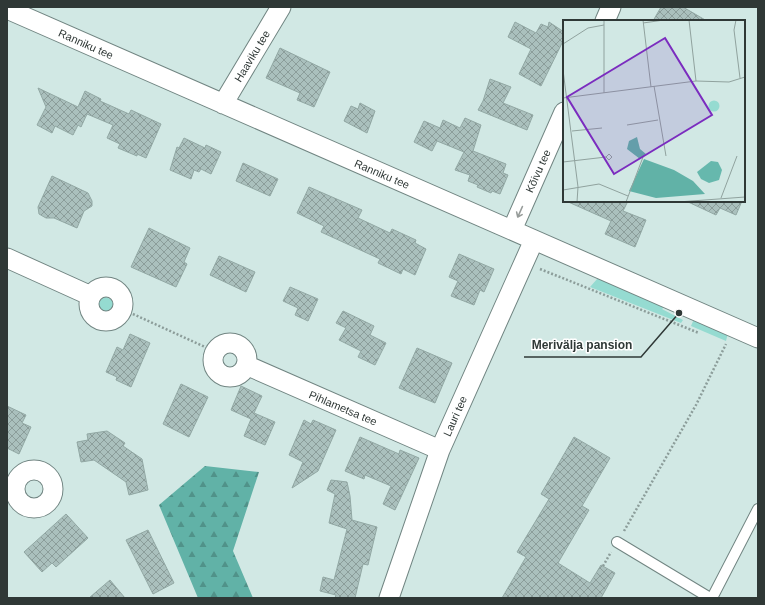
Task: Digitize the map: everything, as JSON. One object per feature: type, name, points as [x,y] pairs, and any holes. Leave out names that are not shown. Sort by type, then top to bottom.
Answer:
[{"type":"street","name":"Haaviku tee","points":[[223,104],[281,7]]},
{"type":"street","points":[[605,20],[611,7]]},
{"type":"street","name":"Ranniku tee","points":[[7,9],[758,338]]},
{"type":"street","name":"Kõivu tee","points":[[512,230],[563,114]]},
{"type":"street","name":"Lauri tee","points":[[389,598],[440,450],[534,240]]},
{"type":"street","points":[[7,258],[91,296],[100,288],[105,287],[116,289],[122,298],[122,309]]},
{"type":"street","name":"Pihlametsa tee","points":[[216,352],[214,363],[219,373],[224,376],[235,376],[244,370],[246,365],[440,450]]},
{"type":"lane","points":[[617,542],[711,598],[758,510]]},
{"type":"path","points":[[525,262],[588,289],[704,335]]},
{"type":"path","points":[[122,309],[216,352]]},
{"type":"path","points":[[719,341],[732,346]]},
{"type":"path","points":[[603,566],[696,404],[726,344]]},
{"type":"shaded area","points":[[598,278],[665,306],[662,309],[683,320],[681,323],[590,287]]},
{"type":"shaded area","points":[[101,295],[117,302],[115,309],[111,313],[103,313],[99,310],[97,306]]},
{"type":"shaded area","points":[[694,319],[728,333],[726,341],[691,326]]},
{"type":"green space","points":[[205,466],[259,472],[233,551],[253,598],[198,598],[159,505]]},
{"type":"building","points":[[661,7],[683,7],[705,20],[654,20]]},
{"type":"building","points":[[515,22],[536,33],[541,24],[548,27],[549,22],[563,31],[563,41],[541,86],[519,74],[531,49],[508,37]]},
{"type":"building","points":[[280,48],[330,72],[314,107],[297,100],[300,93],[266,78]]},
{"type":"building","points":[[490,79],[511,87],[503,103],[533,115],[527,130],[478,110],[483,101]]},
{"type":"building","points":[[38,88],[78,107],[85,91],[101,99],[100,101],[129,114],[131,110],[161,124],[146,158],[118,148],[120,144],[107,138],[113,125],[87,114],[81,127],[78,125],[73,135],[55,126],[52,133],[37,125],[46,107]]},
{"type":"building","points":[[360,103],[375,111],[367,133],[344,121],[351,106],[358,109]]},
{"type":"building","points":[[465,118],[481,125],[473,151],[506,164],[503,173],[508,175],[500,194],[492,191],[491,193],[477,187],[478,185],[468,181],[470,175],[455,170],[464,152],[437,141],[432,151],[414,142],[424,121],[440,128],[443,120],[460,128]]},
{"type":"building","points":[[184,138],[205,148],[206,145],[221,152],[211,174],[201,169],[199,172],[194,170],[191,179],[170,170],[177,147],[179,148]]},
{"type":"building","points":[[243,163],[278,179],[270,196],[236,181]]},
{"type":"building","points":[[52,176],[88,193],[92,201],[92,206],[84,211],[77,228],[54,218],[46,218],[39,214],[38,207]]},
{"type":"building","points":[[309,187],[362,210],[358,218],[390,233],[392,229],[416,240],[415,243],[426,249],[415,275],[403,269],[401,274],[378,263],[380,259],[321,232],[324,226],[297,213]]},
{"type":"building","points":[[568,202],[628,202],[623,211],[646,220],[635,247],[605,234],[611,221]]},
{"type":"building","points":[[688,202],[742,202],[736,215],[720,208],[716,215]]},
{"type":"building","points":[[149,228],[190,248],[184,262],[187,264],[176,287],[131,267]]},
{"type":"building","points":[[459,254],[494,269],[484,292],[480,290],[474,305],[451,296],[458,281],[449,277]]},
{"type":"building","points":[[219,256],[255,272],[246,292],[210,275]]},
{"type":"building","points":[[290,287],[318,299],[308,321],[295,315],[298,308],[283,301]]},
{"type":"building","points":[[343,311],[374,326],[370,335],[386,343],[375,365],[358,357],[361,351],[339,340],[346,328],[336,323]]},
{"type":"building","points":[[130,334],[150,343],[131,387],[116,380],[117,377],[106,372],[117,347],[123,350]]},
{"type":"building","points":[[417,348],[452,363],[435,403],[399,388]]},
{"type":"building","points":[[181,384],[208,397],[189,437],[163,424]]},
{"type":"building","points":[[241,386],[262,396],[254,413],[275,422],[265,445],[244,436],[251,419],[231,410]]},
{"type":"building","points":[[7,406],[26,415],[22,423],[31,427],[19,454],[7,448]]},
{"type":"building","points":[[304,420],[311,424],[313,420],[336,430],[318,471],[292,488],[303,462],[289,455]]},
{"type":"building","points":[[107,431],[125,443],[123,446],[142,459],[148,490],[129,495],[126,482],[94,460],[81,462],[77,442],[88,440],[87,434]]},
{"type":"building","points":[[360,437],[399,454],[400,450],[419,458],[395,510],[383,504],[391,486],[365,475],[364,479],[345,471]]},
{"type":"building","points":[[574,437],[610,458],[582,506],[589,510],[558,563],[590,583],[601,565],[615,573],[601,598],[502,598],[526,557],[517,552],[549,499],[541,494]]},
{"type":"building","points":[[331,480],[347,482],[352,520],[377,527],[368,565],[363,564],[355,598],[335,598],[336,595],[320,591],[323,577],[334,580],[347,529],[329,523],[335,494],[327,490]]},
{"type":"building","points":[[66,514],[88,538],[56,567],[52,563],[42,572],[24,552]]},
{"type":"building","points":[[148,530],[174,583],[153,594],[126,540]]},
{"type":"building","points":[[110,580],[125,598],[89,598]]},
{"type":"place","name":"Merivälja pansion","points":[[679,313]]}]
